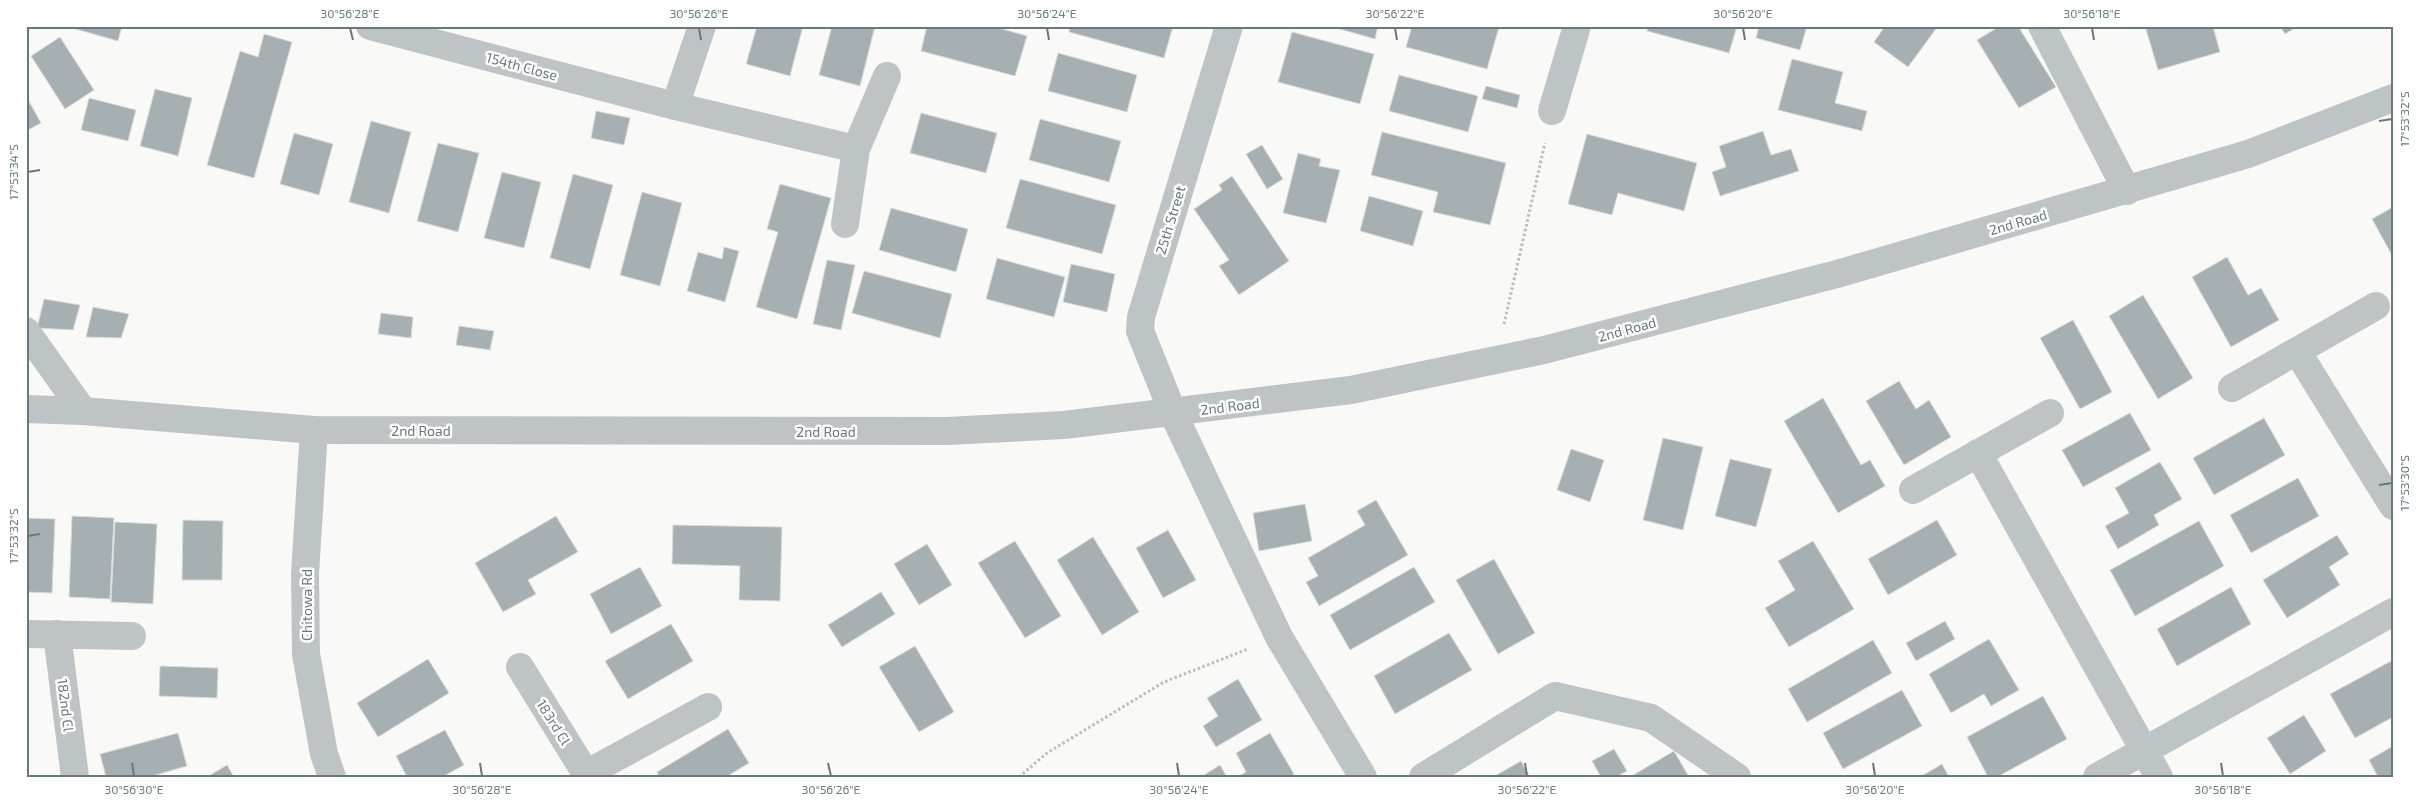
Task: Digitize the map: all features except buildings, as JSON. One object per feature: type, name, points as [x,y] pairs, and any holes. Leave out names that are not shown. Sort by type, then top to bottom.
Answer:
[{"type":"street","name":"154th Close","points":[[370,26],[675,106],[856,149]]},
{"type":"street","points":[[675,106],[702,26]]},
{"type":"street","name":"25th Street","points":[[1229,26],[1140,317],[1140,331],[1173,413],[1279,638],[1363,777]]},
{"type":"street","points":[[1552,111],[1577,26]]},
{"type":"street","points":[[2042,26],[2127,191]]},
{"type":"street","points":[[845,224],[856,149],[887,76]]},
{"type":"street","name":"2nd Road","points":[[26,410],[83,411],[314,430],[947,431],[1064,425],[1351,390],[1496,362],[1837,274],[2127,191],[2248,154],[2393,98]]},
{"type":"street","points":[[2232,388],[2376,306]]},
{"type":"street","points":[[26,330],[83,411]]},
{"type":"street","points":[[2297,351],[2393,506]]},
{"type":"street","points":[[1913,490],[2050,412]]},
{"type":"street","name":"Chitowa Rd","points":[[314,430],[305,574],[306,654],[324,754],[332,777]]},
{"type":"street","points":[[1978,453],[2159,777]]},
{"type":"street","points":[[2097,777],[2393,612]]},
{"type":"street","points":[[26,634],[132,636]]},
{"type":"street","name":"182nd Cl","points":[[57,634],[74,777]]},
{"type":"street","name":"183rd Cl","points":[[520,667],[587,775]]},
{"type":"street","points":[[1424,777],[1555,696],[1651,718],[1737,777]]},
{"type":"street","points":[[587,775],[708,707]]},
{"type":"path","points":[[1496,362],[1552,111]]},
{"type":"path","points":[[1019,777],[1047,753],[1164,682],[1279,638]]}]
